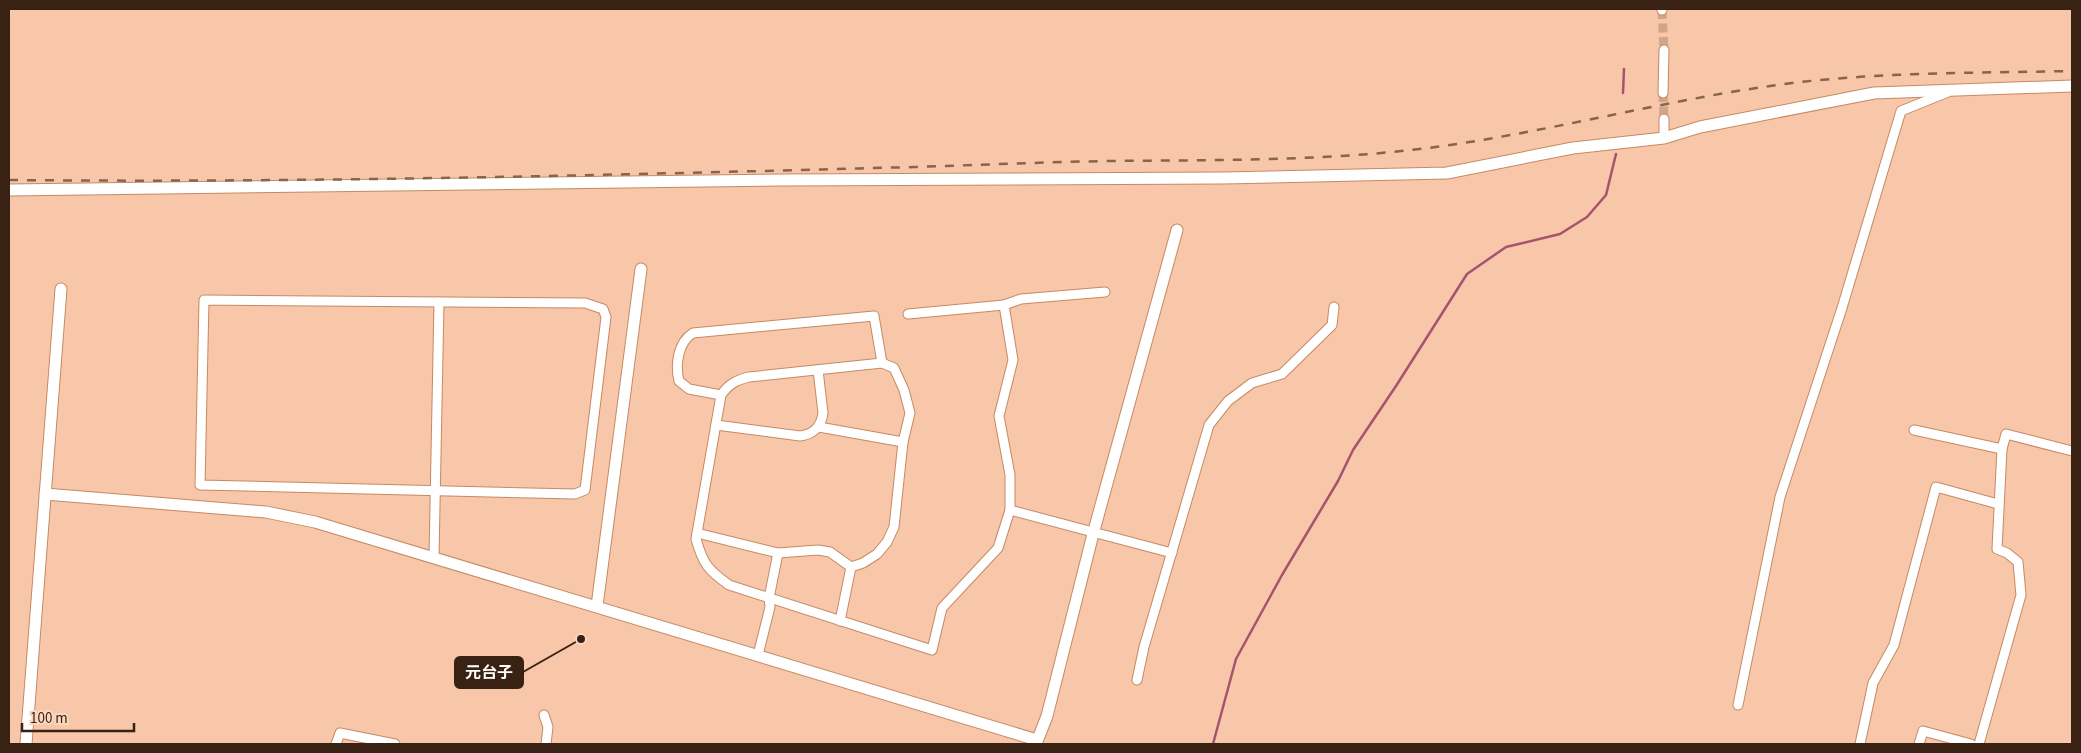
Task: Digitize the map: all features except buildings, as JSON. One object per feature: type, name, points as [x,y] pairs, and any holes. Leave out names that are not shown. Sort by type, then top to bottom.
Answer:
[{"type":"street","points":[[1663,93],[1664,50]]},
{"type":"street","points":[[9,190],[782,180],[1223,178],[1447,173],[1573,148],[1664,138],[1700,127],[1874,93],[2072,86]]},
{"type":"street","points":[[1738,705],[1780,497],[1842,308],[1901,111],[1954,89]]},
{"type":"street","points":[[1664,119],[1664,138]]},
{"type":"street","points":[[45,494],[266,512],[315,522],[758,655],[1037,742],[1047,716],[1176,230]]},
{"type":"street","points":[[597,606],[641,270]]},
{"type":"street","points":[[26,744],[61,289]]},
{"type":"street","points":[[908,314],[1004,305],[1021,299],[1104,292]]},
{"type":"street","points":[[204,300],[438,302],[585,304],[603,309],[606,317],[585,490],[575,494],[200,485],[204,300]]},
{"type":"street","points":[[434,557],[438,302]]},
{"type":"street","points":[[697,533],[778,554],[818,550],[830,552],[851,566],[863,563],[876,554],[887,542],[894,527],[903,442],[910,413],[904,390],[894,368],[882,363],[738,379],[728,386],[721,395],[716,425],[697,533],[696,539],[710,572],[729,585],[932,650],[942,608],[998,548],[1010,510],[1010,475],[998,416],[1013,360],[1004,305]]},
{"type":"street","points":[[1137,680],[1144,647],[1209,425],[1228,402],[1252,383],[1282,374],[1332,325],[1334,307]]},
{"type":"street","points":[[721,395],[689,389],[679,381],[681,346],[688,336],[693,333],[874,316],[882,363]]},
{"type":"street","points":[[716,425],[800,436],[814,432],[819,427],[823,414],[818,370]]},
{"type":"street","points":[[819,427],[903,442]]},
{"type":"street","points":[[1914,430],[2002,449]]},
{"type":"street","points":[[1979,744],[2021,595],[2018,562],[2007,553],[1997,549],[2002,449],[2006,434],[2072,450]]},
{"type":"street","points":[[1860,744],[1873,683],[1894,645],[1936,487],[1998,504]]},
{"type":"street","points":[[1010,510],[1094,534],[1172,553]]},
{"type":"street","points":[[758,655],[770,607],[769,598],[778,554]]},
{"type":"street","points":[[840,621],[851,566]]},
{"type":"street","points":[[544,715],[548,727],[546,744]]},
{"type":"street","points":[[1919,744],[1923,731],[1971,744]]},
{"type":"street","points":[[336,744],[340,733],[395,744]]},
{"type":"waterway","points":[[1623,93],[1624,69]]},
{"type":"waterway","points":[[1213,744],[1236,659],[1282,575],[1338,481],[1353,450],[1467,274],[1506,247],[1560,234],[1587,217],[1606,195],[1616,154]]},
{"type":"tunnel","points":[[1662,10],[1664,50]]},
{"type":"tunnel","points":[[1663,93],[1664,119]]},
{"type":"railway","points":[[9,180],[461,178],[1086,161],[1252,160],[1322,157],[1443,146],[1543,129],[1692,99],[1792,83],[1897,75],[2072,71]]},
{"type":"place","name":"元台子","points":[[581,639]]}]
